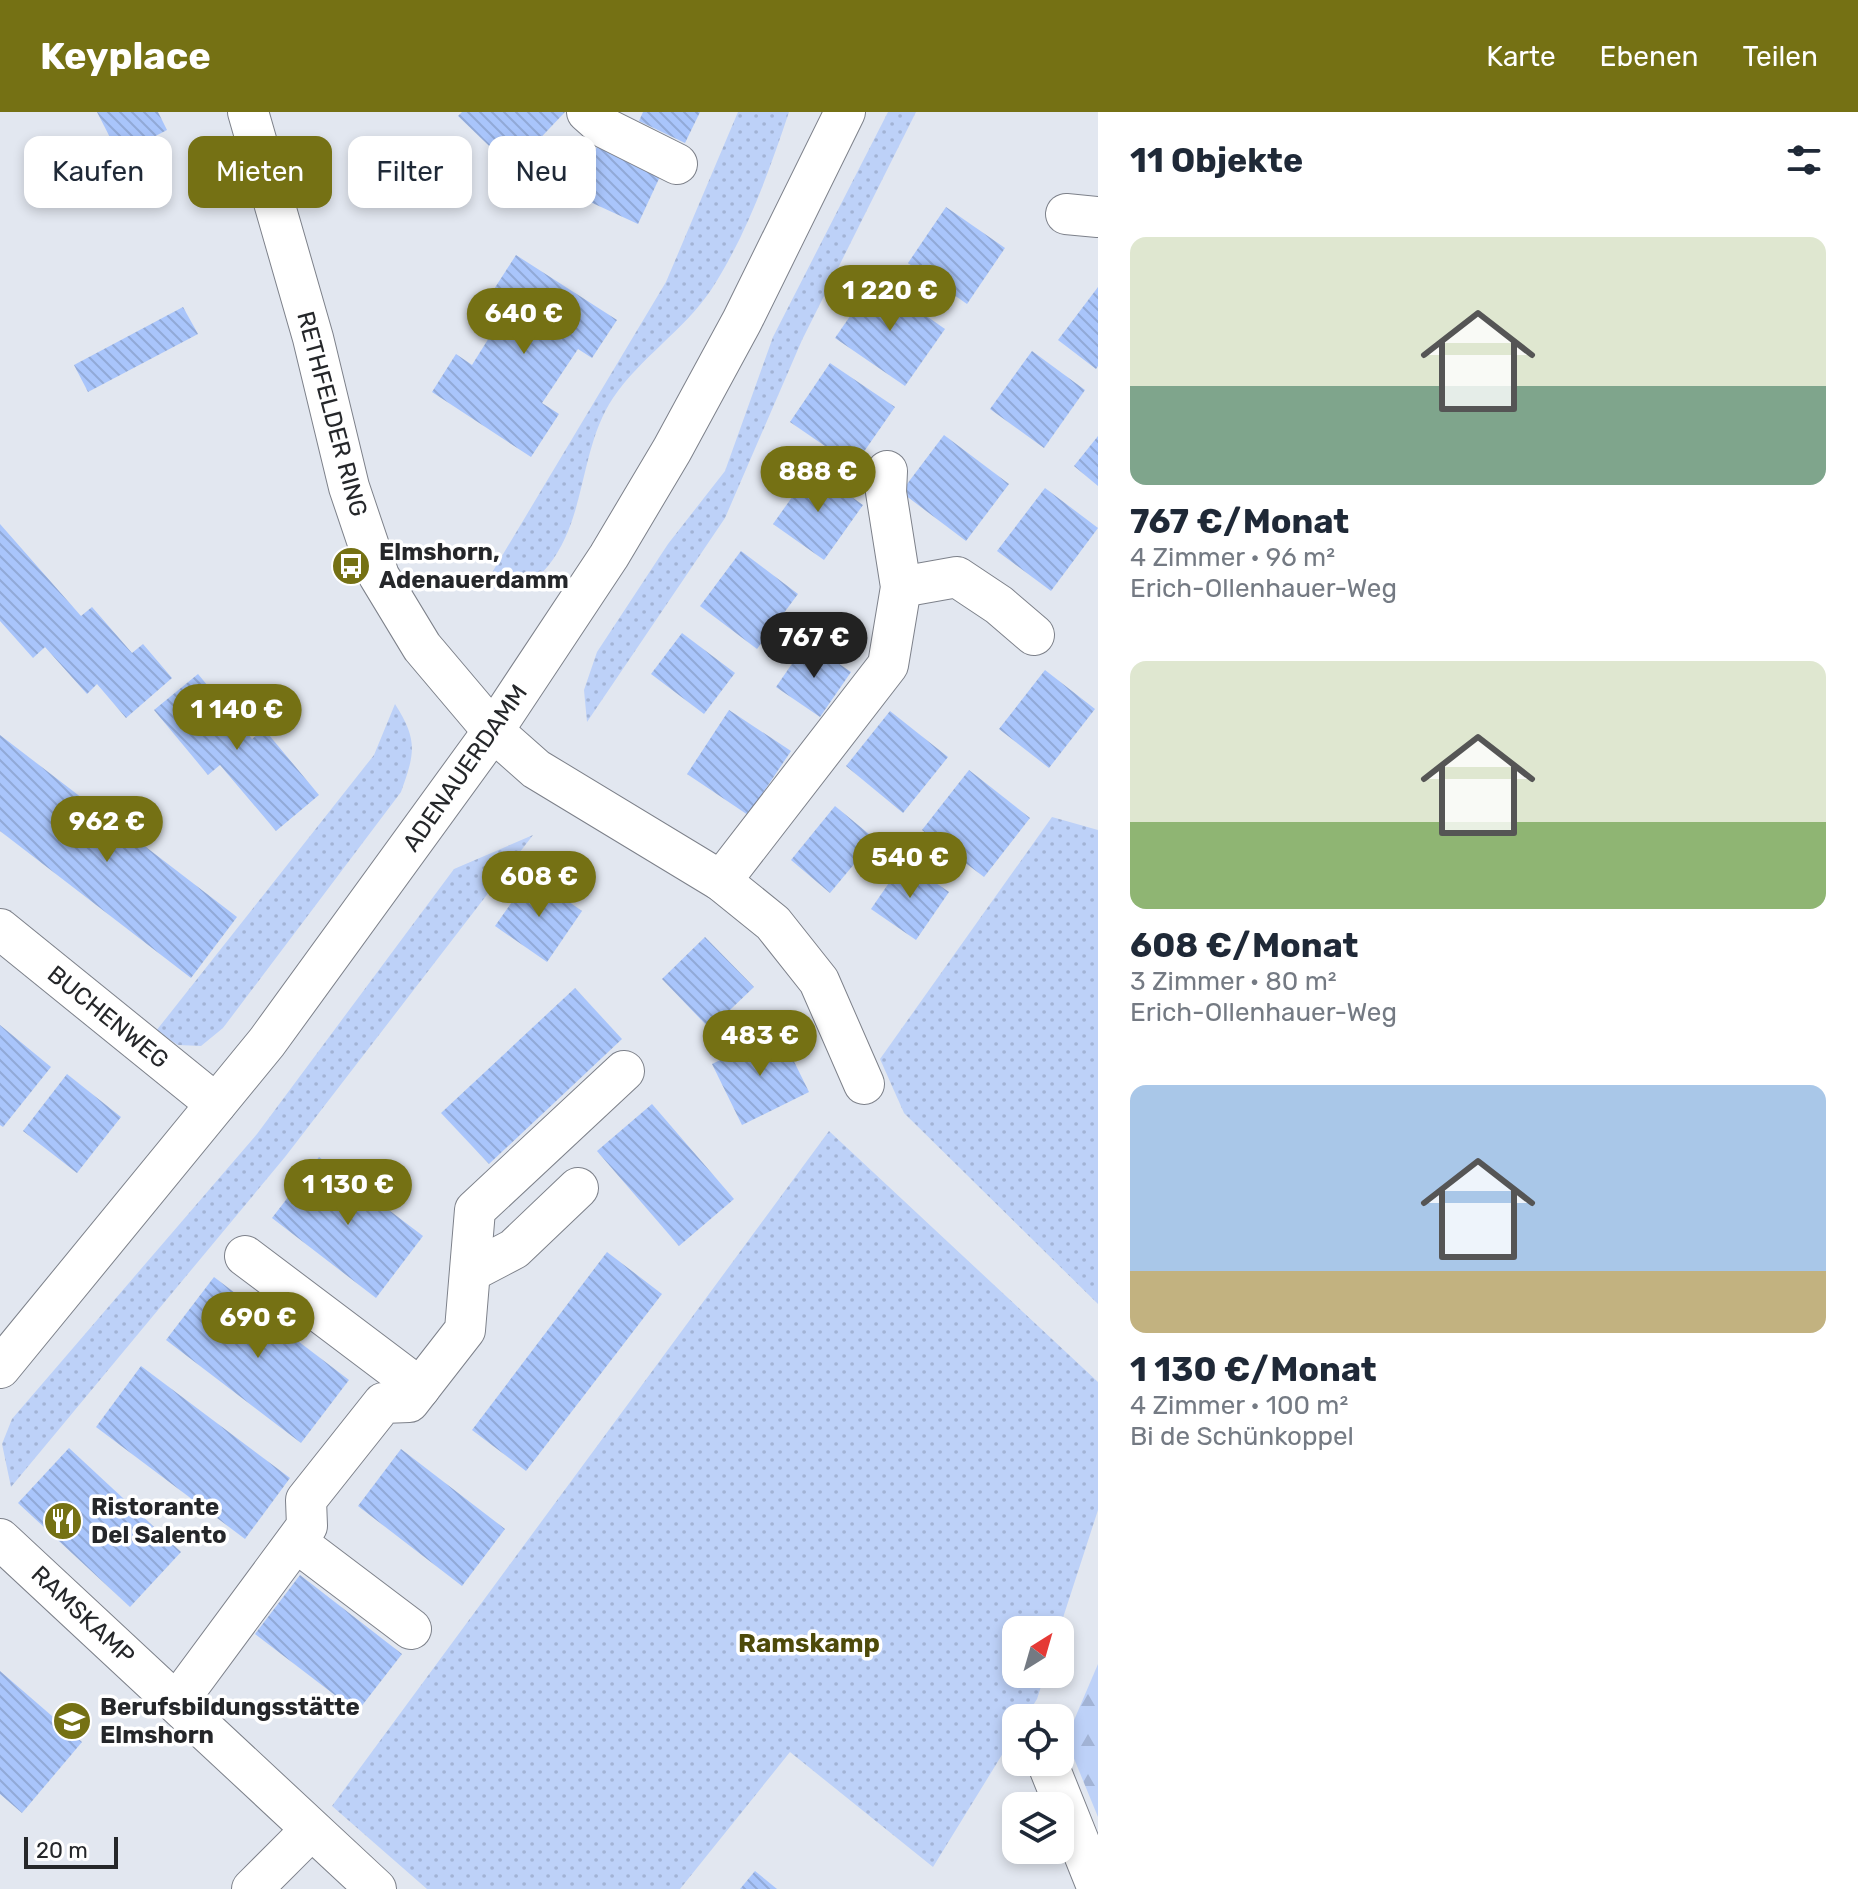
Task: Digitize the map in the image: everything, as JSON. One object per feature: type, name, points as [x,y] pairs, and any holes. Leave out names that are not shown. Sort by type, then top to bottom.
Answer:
[{"type":"street","name":"RETHFELDER RING","points":[[248,112],[313,338],[349,487],[379,576],[422,647],[493,731],[536,769],[640,829],[721,881],[773,923],[819,981],[864,1084]]},
{"type":"street","points":[[587,112],[605,128],[677,164]]},
{"type":"street","name":"ADENAUERDAMM","points":[[0,1368],[267,1042],[493,731],[609,556],[672,450],[742,321],[845,112]]},
{"type":"street","points":[[721,881],[888,665],[901,587],[886,492],[887,471]]},
{"type":"street","points":[[901,587],[957,577],[999,605],[1034,635]]},
{"type":"street","name":"BUCHENWEG","points":[[0,929],[216,1104]]},
{"type":"street","points":[[177,1702],[307,1526],[306,1500],[383,1403],[409,1402],[465,1330],[475,1210],[624,1071]]},
{"type":"street","points":[[472,1271],[514,1249],[578,1188]]},
{"type":"street","points":[[245,1256],[420,1388]]},
{"type":"street","name":"RAMSKAMP","points":[[0,1539],[376,1889]]},
{"type":"street","points":[[296,1542],[411,1629]]},
{"type":"street","points":[[1053,1776],[1098,1889]]},
{"type":"street","points":[[252,1889],[311,1830]]},
{"type":"green space","points":[[738,112],[789,112],[746,226],[724,269],[700,304],[613,398],[594,439],[570,527],[548,566],[519,587],[502,590],[484,586],[666,282]]},
{"type":"green space","points":[[888,112],[916,112],[802,340],[725,518],[587,722],[584,690],[597,652],[668,544],[725,471],[773,337]]},
{"type":"green space","points":[[395,704],[408,727],[412,747],[401,792],[223,1028],[201,1046],[178,1045],[156,1031],[374,755]]},
{"type":"green space","points":[[1052,817],[1098,830],[1098,1304],[904,1113],[880,1059]]},
{"type":"green space","points":[[533,835],[285,1157],[11,1487],[2,1444],[12,1419],[257,1134],[454,869]]},
{"type":"green space","points":[[829,1131],[1098,1382],[1098,1510],[1064,1616],[1002,1616],[1002,1688],[1041,1688],[1037,1699],[1034,1704],[1002,1704],[1002,1755],[933,1867],[790,1752],[680,1889],[427,1889],[332,1806]]},
{"type":"green space","points":[[1098,1664],[1098,1817],[1074,1758],[1074,1720]]},
{"type":"building","points":[[97,112],[158,112],[167,130],[155,136],[109,136]]},
{"type":"building","points":[[462,112],[565,112],[542,136],[488,136],[488,145],[458,116]]},
{"type":"building","points":[[643,112],[700,112],[685,143],[639,121]]},
{"type":"building","points":[[600,140],[663,170],[638,224],[596,205],[596,149]]},
{"type":"building","points":[[946,207],[1005,248],[967,304],[908,263]]},
{"type":"building","points":[[516,255],[617,320],[592,358],[578,349],[542,403],[559,414],[531,457],[432,392],[456,354],[472,365],[507,309],[489,297]]},
{"type":"building","points":[[875,280],[945,329],[905,386],[835,338]]},
{"type":"building","points":[[1098,287],[1098,366],[1096,369],[1058,340]]},
{"type":"building","points":[[183,307],[198,334],[88,392],[74,365]]},
{"type":"building","points":[[1032,351],[1085,390],[1044,448],[990,409]]},
{"type":"building","points":[[830,363],[895,407],[854,466],[790,422]]},
{"type":"building","points":[[944,435],[1009,484],[966,541],[901,492]]},
{"type":"building","points":[[1098,436],[1098,486],[1074,466]]},
{"type":"building","points":[[812,469],[863,505],[824,560],[773,524]]},
{"type":"building","points":[[1045,488],[1098,528],[1051,591],[997,551]]},
{"type":"building","points":[[0,524],[81,616],[92,607],[132,653],[143,644],[172,678],[126,718],[97,684],[87,694],[45,647],[33,658],[0,621]]},
{"type":"building","points":[[741,551],[798,594],[757,649],[700,606]]},
{"type":"building","points":[[682,633],[735,673],[704,714],[651,674]]},
{"type":"building","points":[[807,642],[851,672],[820,717],[776,687]]},
{"type":"building","points":[[1045,670],[1095,709],[1049,768],[999,729]]},
{"type":"building","points":[[198,674],[252,739],[264,729],[319,795],[276,831],[220,765],[208,775],[154,710]]},
{"type":"building","points":[[729,710],[791,751],[748,815],[687,774]]},
{"type":"building","points":[[890,711],[948,757],[903,813],[846,766]]},
{"type":"building","points":[[0,735],[237,917],[191,978],[0,831]]},
{"type":"building","points":[[969,770],[1030,818],[984,877],[922,830]]},
{"type":"building","points":[[835,806],[875,839],[830,893],[791,860]]},
{"type":"building","points":[[904,861],[949,892],[916,940],[871,909]]},
{"type":"building","points":[[531,875],[582,911],[547,962],[495,926]]},
{"type":"building","points":[[705,937],[754,987],[710,1029],[662,979]]},
{"type":"building","points":[[575,988],[622,1039],[489,1164],[441,1113]]},
{"type":"building","points":[[0,1025],[51,1067],[3,1127],[0,1125]]},
{"type":"building","points":[[779,1031],[809,1092],[742,1125],[712,1064]]},
{"type":"building","points":[[67,1074],[121,1117],[77,1173],[23,1131]]},
{"type":"building","points":[[652,1104],[734,1199],[679,1246],[597,1151]]},
{"type":"building","points":[[319,1157],[423,1236],[376,1298],[272,1218]]},
{"type":"building","points":[[607,1252],[662,1294],[526,1471],[472,1430]]},
{"type":"building","points":[[214,1277],[349,1380],[301,1443],[166,1340]]},
{"type":"building","points":[[141,1366],[290,1478],[245,1539],[96,1427]]},
{"type":"building","points":[[69,1448],[181,1552],[130,1607],[18,1503]]},
{"type":"building","points":[[401,1449],[505,1529],[462,1586],[358,1506]]},
{"type":"building","points":[[300,1575],[402,1654],[357,1712],[255,1634]]},
{"type":"building","points":[[0,1671],[82,1742],[22,1813],[0,1794]]},
{"type":"building","points":[[755,1871],[777,1889],[740,1889]]},
{"type":"place","name":"Elmshorn, Adenauerdamm","points":[[351,566]]},
{"type":"place","name":"Ristorante Del Salento","points":[[63,1521]]},
{"type":"place","name":"Berufsbildungsstätte Elmshorn","points":[[72,1721]]},
{"type":"district","name":"Ramskamp","points":[[809,1643]]}]
